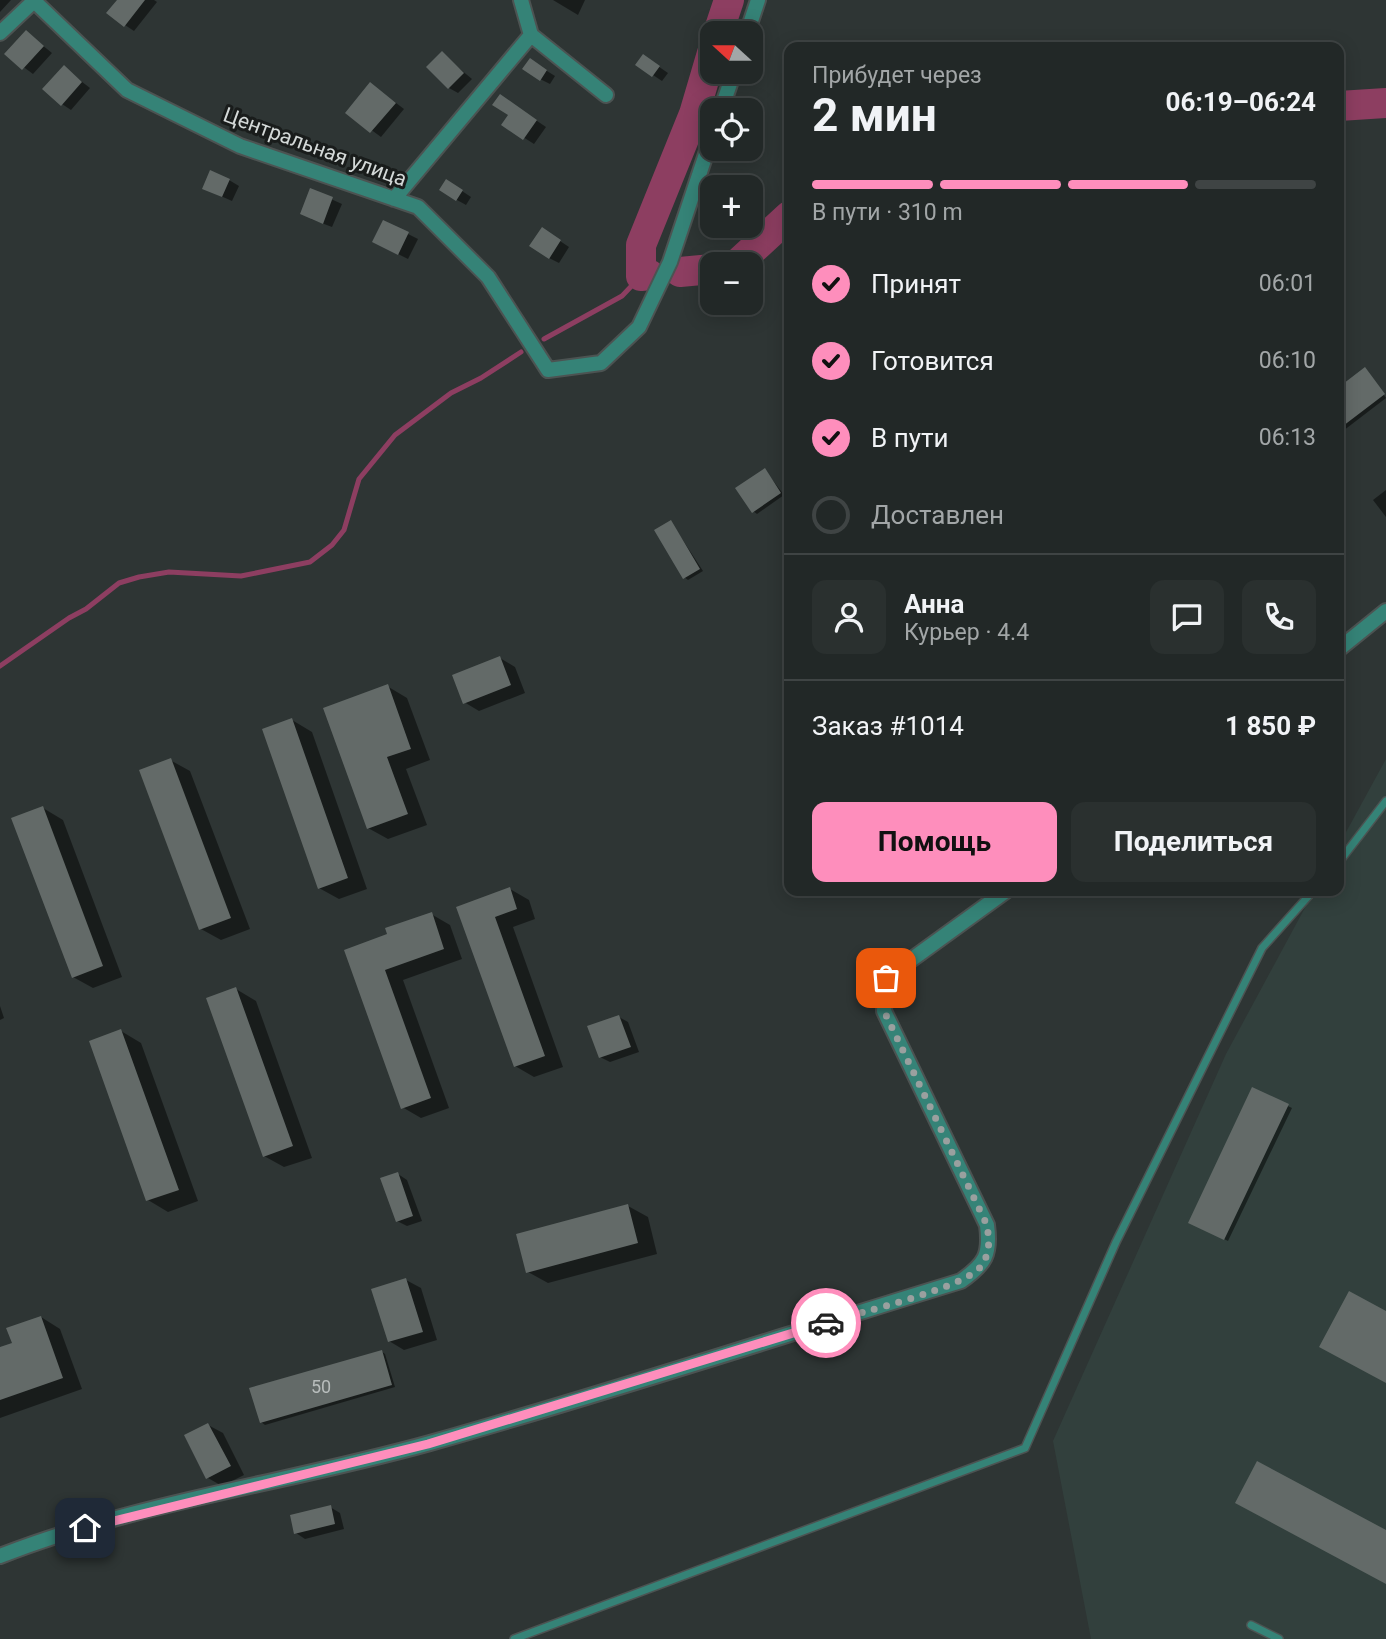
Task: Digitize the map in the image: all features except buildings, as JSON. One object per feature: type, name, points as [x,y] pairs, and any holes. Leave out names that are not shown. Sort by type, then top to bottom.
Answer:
[{"type":"street","points":[[0,33],[33,0]]},
{"type":"street","name":"Центральная улица","points":[[33,0],[127,90],[240,146],[418,206],[488,277],[548,370],[601,363],[639,327],[670,262],[704,161]]},
{"type":"street","points":[[521,0],[531,35],[606,95]]},
{"type":"street","points":[[751,21],[758,0]]},
{"type":"street","points":[[394,200],[531,35]]},
{"type":"street","points":[[1344,645],[1386,611]]},
{"type":"street","points":[[0,1556],[48,1538],[144,1512],[428,1444],[961,1281],[981,1267],[990,1246],[987,1225],[884,1011],[886,978],[999,896]]},
{"type":"lane","points":[[1344,856],[1386,801]]},
{"type":"lane","points":[[514,1639],[1025,1448],[1116,1242],[1262,948],[1309,896]]},
{"type":"lane","points":[[1251,1625],[1279,1639]]},
{"type":"shaded area","points":[[1386,759],[1386,1639],[1091,1639],[1053,1441],[1226,1054],[1311,896],[1344,896],[1344,836]]},
{"type":"waterway","points":[[722,21],[729,0]]},
{"type":"waterway","points":[[650,275],[641,276],[641,245],[694,114],[703,84]]},
{"type":"waterway","points":[[1344,106],[1386,103]]},
{"type":"waterway","points":[[750,252],[784,221]]},
{"type":"waterway","points":[[680,272],[700,270]]},
{"type":"waterway","points":[[544,339],[622,296],[641,276]]},
{"type":"waterway","points":[[0,666],[86,609],[119,583],[169,572],[241,576],[310,562],[332,545],[344,530],[359,479],[395,435],[451,393],[481,378],[521,352]]},
{"type":"way so far","points":[[826,1323],[961,1281],[981,1267],[990,1246],[987,1225],[884,1011],[886,978]]},
{"type":"route","points":[[85,1528],[194,1499],[428,1444],[826,1323]]}]
